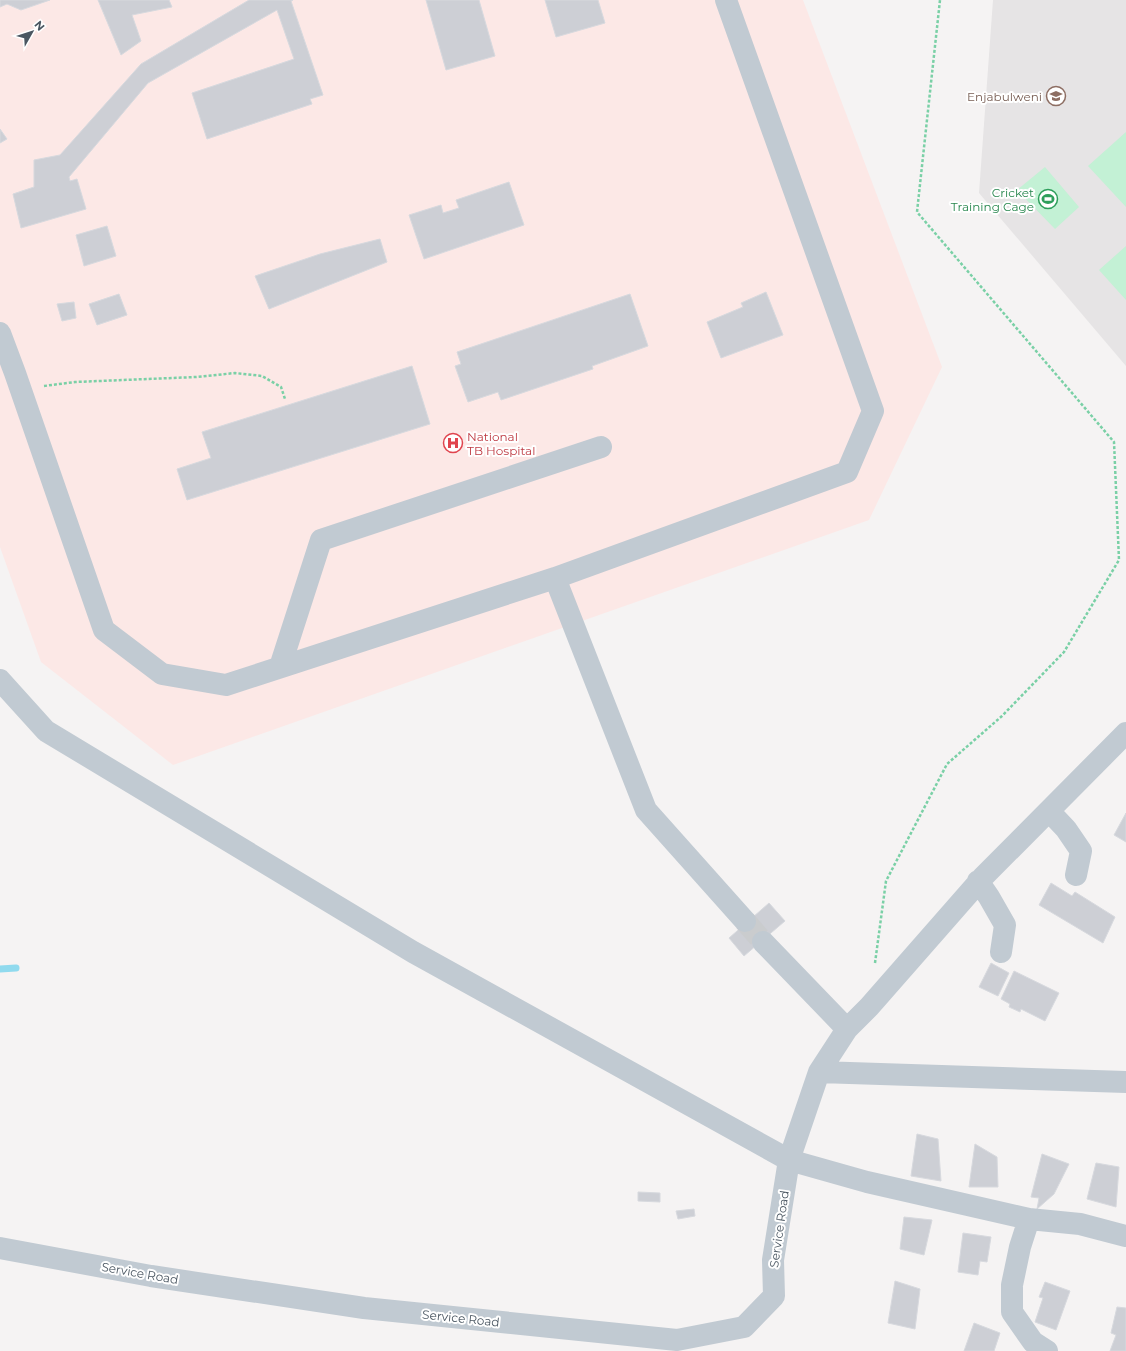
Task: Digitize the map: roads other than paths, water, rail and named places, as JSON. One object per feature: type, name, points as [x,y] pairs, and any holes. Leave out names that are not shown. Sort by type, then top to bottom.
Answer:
[{"type":"street","points":[[0,333],[104,630],[162,674],[226,685],[555,578],[847,472],[873,411],[726,0]]},
{"type":"street","points":[[280,667],[321,540],[601,447]]},
{"type":"street","points":[[555,578],[646,810],[745,921]]},
{"type":"street","points":[[0,680],[46,731],[413,952],[789,1160],[867,1182],[1029,1219],[1080,1224],[1126,1236]]},
{"type":"street","name":"Service Road","points":[[0,1248],[151,1276],[364,1308],[677,1340],[744,1327],[774,1296],[773,1260],[789,1160],[819,1072],[847,1029],[869,1007],[978,882],[1124,738]]},
{"type":"street","points":[[1049,811],[1066,829],[1081,851],[1076,875]]},
{"type":"street","points":[[978,882],[989,897],[1005,925],[1001,952]]},
{"type":"street","points":[[763,942],[847,1029]]},
{"type":"street","points":[[819,1072],[1126,1082]]},
{"type":"street","points":[[1029,1219],[1020,1247],[1012,1285],[1012,1312],[1033,1342],[1047,1351]]},
{"type":"waterway","points":[[0,969],[16,968]]},
{"type":"tunnel","points":[[745,921],[763,942]]},
{"type":"place","name":"Enjabulweni","points":[[1056,96]]},
{"type":"place","name":"Cricket Training Cage","points":[[1048,199]]},
{"type":"place","name":"National TB Hospital","points":[[453,443]]}]
